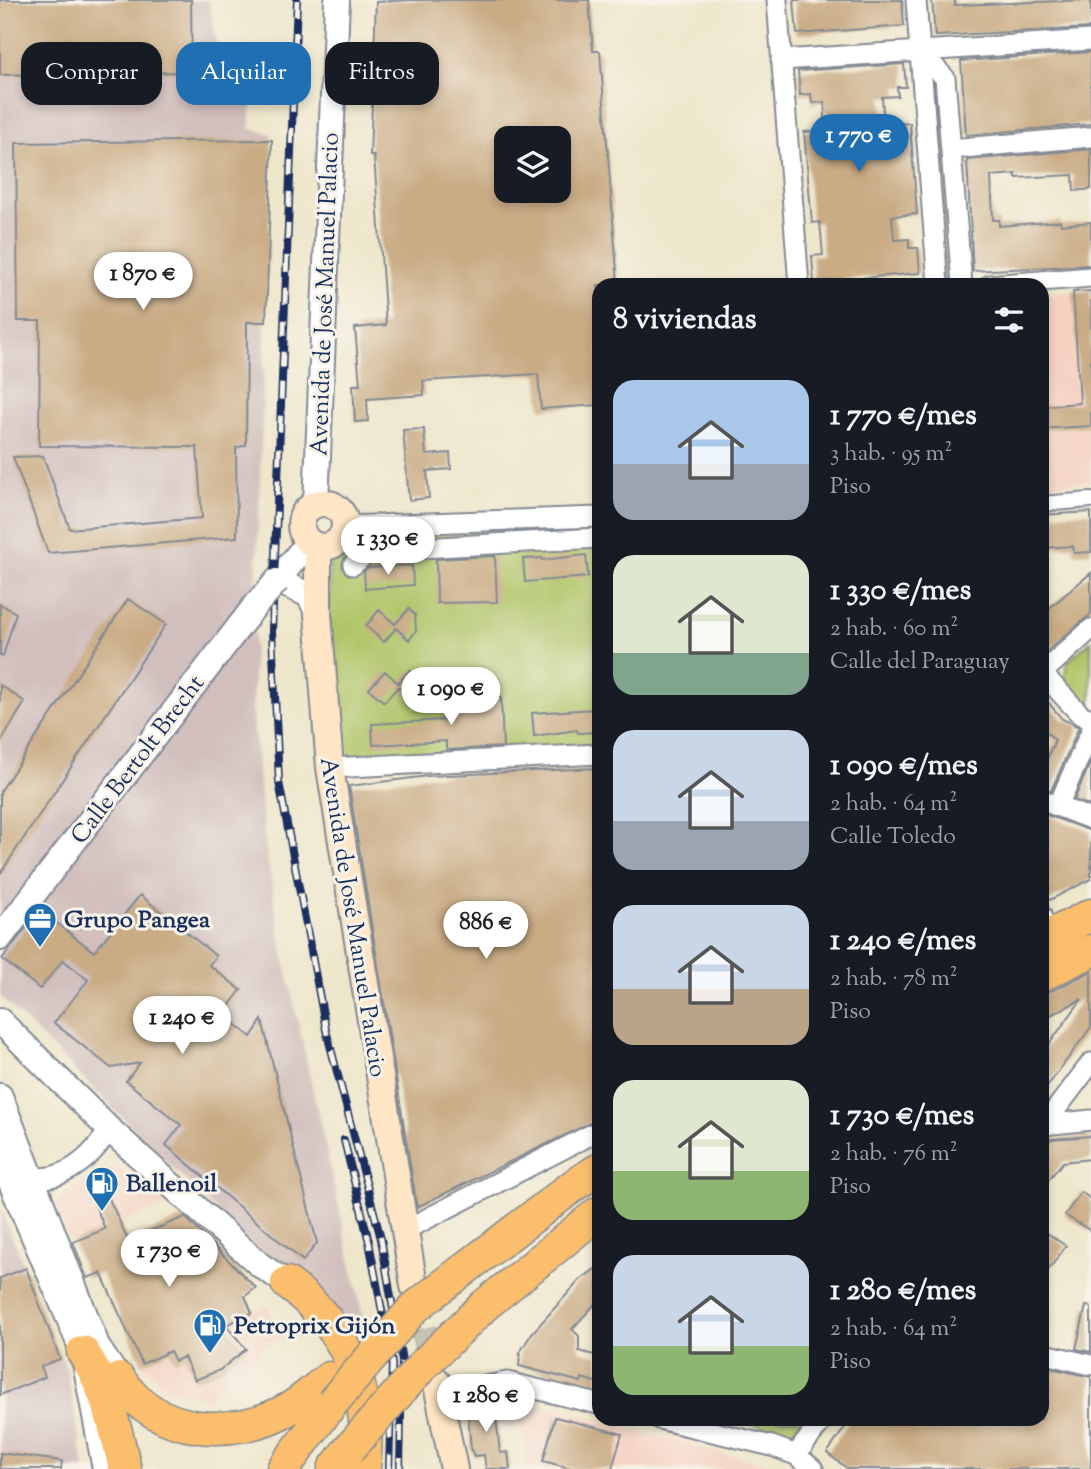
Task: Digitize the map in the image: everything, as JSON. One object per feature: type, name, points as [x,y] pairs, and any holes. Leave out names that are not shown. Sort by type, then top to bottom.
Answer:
[{"type":"highway","points":[[1049,929],[1090,916]]},
{"type":"highway","points":[[1049,971],[1091,951]]},
{"type":"highway","points":[[283,1469],[330,1390],[414,1297],[462,1270],[592,1174]]},
{"type":"highway","points":[[349,1462],[424,1364],[485,1305],[592,1218]]},
{"type":"highway","points":[[287,1283],[315,1303],[343,1343],[359,1384],[365,1436],[349,1462]]},
{"type":"highway","points":[[83,1352],[94,1369],[118,1435],[125,1469]]},
{"type":"highway","points":[[119,1379],[134,1397],[162,1416],[203,1429],[247,1427],[330,1390]]},
{"type":"main road","points":[[327,503],[337,507],[344,516],[345,526],[343,536],[335,544],[313,544],[303,532],[302,521],[307,511],[316,505],[327,503]]},
{"type":"main road","name":"Avenida de José Manuel Palacio","points":[[313,544],[330,768],[414,1297]]},
{"type":"main road","points":[[437,1387],[454,1469]]},
{"type":"street","name":"Avenida de José Manuel Palacio","points":[[316,505],[337,0]]},
{"type":"street","points":[[776,0],[798,278]]},
{"type":"street","points":[[916,0],[937,278]]},
{"type":"street","points":[[781,60],[1091,40]]},
{"type":"street","points":[[920,51],[945,78],[961,278]]},
{"type":"street","points":[[951,149],[1091,137]]},
{"type":"street","points":[[1049,280],[1091,277]]},
{"type":"street","points":[[1049,503],[1091,500]]},
{"type":"street","points":[[345,526],[592,517]]},
{"type":"street","points":[[353,565],[369,551],[592,538]]},
{"type":"street","name":"Calle Bertolt Brecht","points":[[0,938],[254,607],[313,544]]},
{"type":"street","points":[[277,581],[309,594],[318,614]]},
{"type":"street","points":[[1049,667],[1091,629]]},
{"type":"street","points":[[1049,681],[1081,715],[1091,719]]},
{"type":"street","points":[[1091,731],[1050,803],[1091,819]]},
{"type":"street","points":[[330,768],[592,754]]},
{"type":"street","points":[[0,1021],[109,1129],[260,1265],[287,1283]]},
{"type":"street","points":[[1049,1119],[1091,1063]]},
{"type":"street","points":[[0,1096],[29,1178],[98,1348],[119,1379]]},
{"type":"street","points":[[1049,1126],[1091,1120]]},
{"type":"street","points":[[0,1130],[17,1172],[29,1178],[75,1168],[92,1155],[109,1129]]},
{"type":"street","points":[[403,1231],[592,1134]]},
{"type":"street","points":[[0,1157],[83,1352],[105,1469]]},
{"type":"street","points":[[1049,1355],[1091,1365]]},
{"type":"street","points":[[437,1387],[507,1382],[592,1403]]},
{"type":"street","points":[[686,1426],[796,1455],[813,1469]]},
{"type":"street","points":[[796,1455],[818,1426]]},
{"type":"shaded area","points":[[0,0],[208,0],[216,42],[176,42],[176,105],[252,105],[250,129],[272,134],[252,708],[264,838],[286,968],[363,1317],[352,1331],[246,1240],[0,996]]},
{"type":"shaded area","points":[[1091,290],[1091,481],[1049,484],[1049,293]]},
{"type":"shaded area","name":"Ballenoil","points":[[104,1167],[140,1174],[172,1202],[71,1243],[55,1204]]},
{"type":"shaded area","points":[[0,1208],[67,1371],[85,1469],[0,1469]]},
{"type":"shaded area","name":"Petroprix Gijón","points":[[266,1306],[283,1337],[263,1344],[256,1358],[207,1398],[166,1388],[142,1364]]},
{"type":"shaded area","points":[[525,1402],[592,1419],[592,1426],[618,1426],[784,1469],[527,1469],[517,1404]]},
{"type":"green space","points":[[920,51],[945,78],[961,278],[937,278]]},
{"type":"green space","points":[[592,517],[592,754],[330,768],[330,546],[338,541],[344,532]]},
{"type":"green space","points":[[1091,641],[1091,706],[1073,691],[1064,677],[1068,661]]},
{"type":"green space","points":[[759,1426],[797,1426],[790,1436]]},
{"type":"building","points":[[0,0],[191,0],[192,42],[176,42],[176,72],[162,72],[162,42],[21,42],[21,75],[0,75]]},
{"type":"building","points":[[589,0],[593,51],[600,51],[617,278],[592,278],[592,405],[541,409],[538,374],[423,381],[424,395],[367,399],[368,421],[355,422],[353,385],[360,385],[355,328],[386,325],[374,156],[370,156],[372,105],[439,105],[439,42],[374,42],[376,2]]},
{"type":"building","points":[[794,0],[902,0],[904,26],[797,34]]},
{"type":"building","points":[[932,0],[955,0],[955,5],[1091,0],[1091,28],[935,36]]},
{"type":"building","points":[[1091,52],[1091,124],[966,135],[961,61]]},
{"type":"building","points":[[904,64],[906,87],[897,87],[898,96],[882,97],[884,125],[910,123],[917,214],[892,216],[894,240],[909,239],[909,248],[918,248],[920,273],[861,278],[814,278],[812,256],[823,255],[820,222],[812,223],[804,132],[826,130],[824,102],[812,103],[811,94],[800,95],[798,71]]},
{"type":"building","points":[[272,140],[266,322],[247,322],[246,445],[236,448],[237,537],[48,553],[13,457],[43,456],[70,529],[202,518],[197,447],[39,446],[40,321],[18,321],[16,143]]},
{"type":"building","points":[[1091,149],[1091,189],[1074,191],[1073,175],[1016,178],[1016,174],[991,176],[993,220],[999,220],[999,226],[1060,221],[1061,225],[1091,222],[1091,265],[973,271],[967,160]]},
{"type":"building","points":[[1091,291],[1091,426],[1049,429],[1049,405],[1080,403],[1073,292]]},
{"type":"building","points":[[424,429],[426,455],[450,453],[451,469],[427,471],[429,498],[409,500],[403,430]]},
{"type":"building","points":[[1091,512],[1091,552],[1074,553],[1073,546],[1049,548],[1049,515]]},
{"type":"building","points":[[586,555],[588,577],[525,582],[523,559],[542,560]]},
{"type":"building","points":[[495,556],[497,602],[437,603],[436,559]]},
{"type":"building","points":[[412,565],[413,585],[365,589],[364,571],[368,568]]},
{"type":"building","points":[[1091,573],[1091,614],[1049,649],[1049,608]]},
{"type":"building","points":[[128,599],[166,624],[0,874],[0,792]]},
{"type":"building","points":[[0,604],[16,613],[3,656],[0,656]]},
{"type":"building","points":[[409,609],[415,615],[416,631],[409,640],[396,628],[384,642],[366,626],[379,610],[395,624]]},
{"type":"building","points":[[410,670],[427,685],[413,700],[398,687],[384,702],[369,689],[385,671],[398,683]]},
{"type":"building","points":[[0,685],[25,702],[0,743]]},
{"type":"building","points":[[501,697],[503,747],[446,750],[446,741],[373,745],[372,724],[445,720],[444,700]]},
{"type":"building","points":[[1049,704],[1062,719],[1079,727],[1051,791],[1049,754],[1055,740],[1049,734]]},
{"type":"building","points":[[592,709],[592,732],[578,733],[577,730],[534,736],[532,713]]},
{"type":"building","points":[[1091,761],[1091,806],[1074,800]]},
{"type":"building","points":[[592,768],[592,1122],[417,1207],[349,786],[428,776]]},
{"type":"building","points":[[1049,816],[1091,831],[1091,879],[1050,900]]},
{"type":"building","points":[[140,895],[216,956],[209,965],[241,990],[223,1014],[251,1037],[262,1020],[317,1243],[303,1261],[166,1145],[181,1125],[126,1081],[140,1063],[111,1068],[54,1023],[88,980],[63,960],[40,989],[2,959],[40,910],[94,952]]},
{"type":"building","points":[[1091,971],[1091,1027],[1049,1084],[1049,1044],[1082,999],[1049,1016],[1049,992]]},
{"type":"building","points":[[1091,1136],[1091,1159],[1063,1162],[1049,1179],[1051,1139]]},
{"type":"building","points":[[100,1179],[128,1240],[185,1217],[256,1288],[245,1296],[252,1313],[226,1325],[246,1349],[220,1370],[195,1380],[184,1357],[175,1361],[170,1351],[142,1364],[101,1273],[87,1278],[73,1242],[105,1229],[87,1185]]},
{"type":"building","points":[[1081,1192],[1091,1199],[1091,1231],[1065,1215]]},
{"type":"building","points":[[1049,1234],[1066,1246],[1049,1269]]},
{"type":"building","points":[[26,1268],[60,1359],[41,1366],[45,1377],[0,1395],[0,1278]]},
{"type":"building","points":[[592,1271],[592,1307],[572,1329],[579,1336],[579,1351],[592,1354],[592,1381],[582,1378],[581,1382],[519,1366],[520,1352],[532,1333],[580,1280]]},
{"type":"building","points":[[1086,1306],[1091,1307],[1091,1352],[1076,1349]]},
{"type":"building","points":[[1049,1368],[1091,1377],[1091,1469],[848,1469],[827,1453],[846,1426],[1049,1426]]},
{"type":"building","points":[[494,1398],[500,1453],[508,1452],[510,1469],[486,1469],[484,1455],[474,1456],[471,1449],[467,1401]]},
{"type":"building","points":[[555,1417],[622,1434],[612,1469],[574,1469],[543,1461]]},
{"type":"building","points":[[0,1453],[62,1461],[61,1469],[0,1469]]},
{"type":"tunnel","points":[[415,1290],[434,1375]]},
{"type":"railway","points":[[297,0],[272,631],[279,782],[326,1030],[381,1239],[402,1361],[400,1469]]},
{"type":"railway","points":[[344,1140],[369,1242],[392,1364],[389,1469]]},
{"type":"place","name":"Grupo Pangea","points":[[40,949]]},
{"type":"place","name":"Ballenoil","points":[[102,1213]]},
{"type":"place","name":"Petroprix Gijón","points":[[210,1355]]}]
